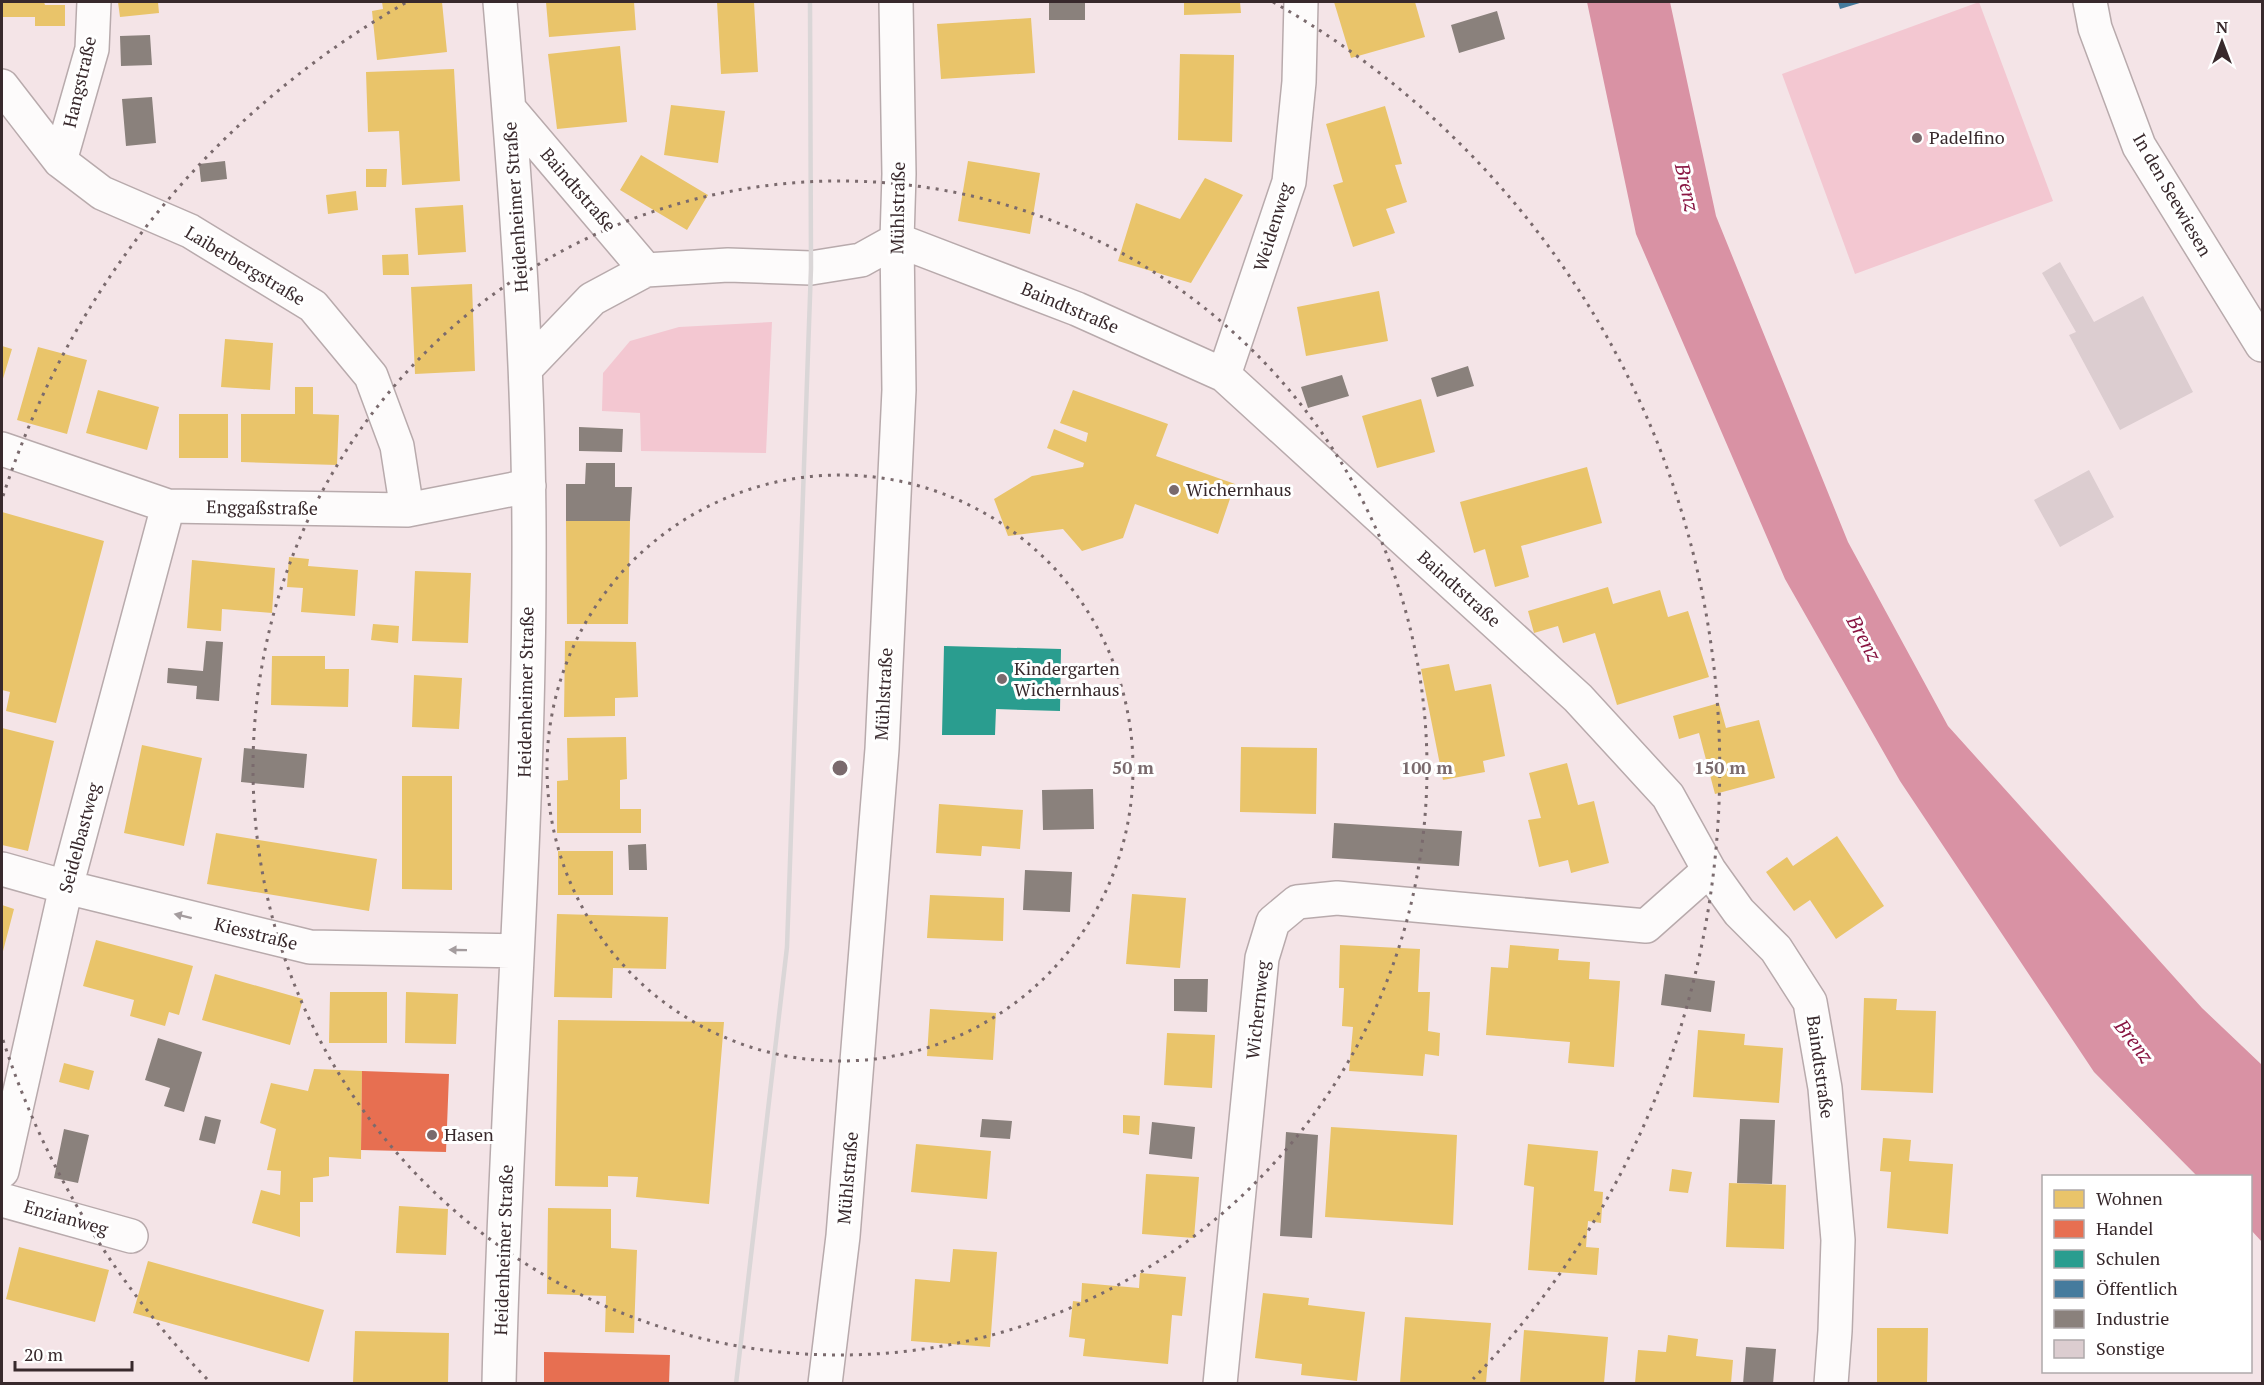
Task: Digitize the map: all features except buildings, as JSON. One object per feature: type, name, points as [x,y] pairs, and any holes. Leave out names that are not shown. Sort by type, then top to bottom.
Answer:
[{"type":"street","name":"Hangstraße","points":[[60,161],[92,49],[94,2]]},
{"type":"street","name":"Heidenheimer Straße","points":[[499,1383],[525,770],[529,567],[527,368],[510,110],[500,2]]},
{"type":"street","name":"Mühlstraße","points":[[825,1383],[843,1236],[882,749],[898,390],[899,174],[896,2]]},
{"type":"street","name":"Weidenweg","points":[[1224,375],[1289,182],[1299,82],[1300,2]]},
{"type":"street","name":"In den Seewiesen","points":[[2090,2],[2095,28],[2139,146],[2262,345]]},
{"type":"street","name":"Laiberbergstraße","points":[[2,86],[60,161],[102,193],[190,231],[314,306],[371,376],[397,446],[407,510]]},
{"type":"street","name":"Baindtstraße","points":[[510,110],[646,270]]},
{"type":"street","name":"Baindtstraße","points":[[897,240],[1077,309],[1224,375],[1578,698],[1668,796],[1708,870],[1739,912],[1776,949],[1810,1002],[1825,1088],[1838,1240],[1836,1331],[1831,1383]]},
{"type":"street","points":[[527,368],[592,299],[646,270],[728,265],[811,268],[861,261],[897,240]]},
{"type":"street","name":"Enggaßstraße","points":[[2,449],[168,506],[407,510],[529,486]]},
{"type":"street","name":"Seidelbastweg","points":[[2,1171],[66,887],[168,506]]},
{"type":"street","name":"Kiesstraße","points":[[2,869],[310,947],[517,951]]},
{"type":"street","name":"Wichernweg","points":[[1220,1383],[1262,958],[1273,922],[1298,902],[1337,898],[1646,926],[1708,870]]},
{"type":"street","name":"Enzianweg","points":[[2,1200],[131,1236]]},
{"type":"shaded area","name":"Padelfino","points":[[1979,2],[2053,201],[1855,274],[1782,74]]},
{"type":"shaded area","points":[[772,322],[766,453],[641,451],[640,413],[602,411],[603,373],[630,341],[679,327]]},
{"type":"water","name":"Brenz","points":[[1587,2],[1670,2],[1716,216],[1848,542],[1948,726],[2202,1008],[2262,1065],[2262,1242],[2252,1231],[2252,1175],[2196,1175],[2094,1072],[1900,781],[1785,579],[1636,234]]},
{"type":"railway","points":[[736,1384],[787,947],[811,268],[810,2]]},
{"type":"place","name":"Padelfino","points":[[1917,138]]},
{"type":"place","name":"Wichernhaus","points":[[1174,490]]},
{"type":"place","name":"Kindergarten Wichernhaus","points":[[1002,679]]},
{"type":"place","name":"Hasen","points":[[432,1135]]}]
